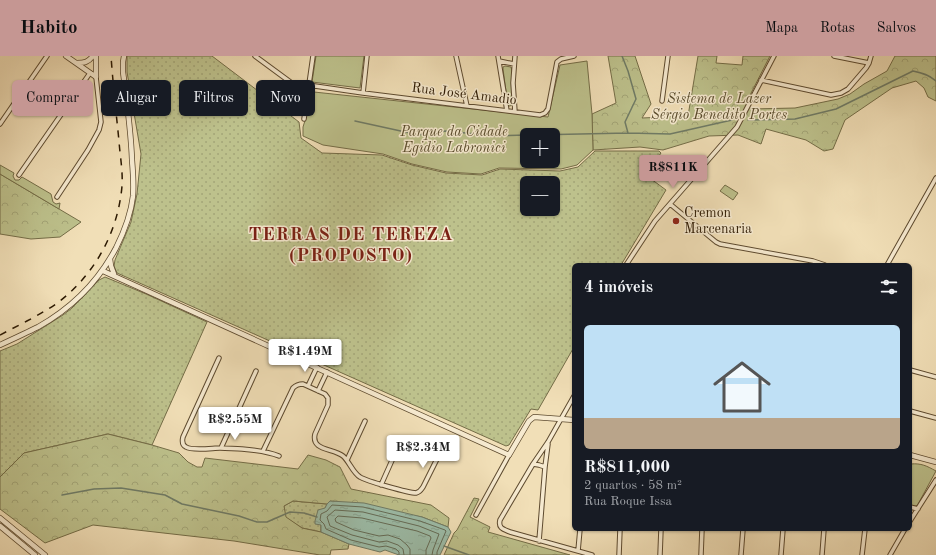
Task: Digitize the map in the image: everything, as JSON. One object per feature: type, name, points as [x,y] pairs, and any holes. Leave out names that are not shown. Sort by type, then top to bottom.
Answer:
[{"type":"street","points":[[0,124],[47,56]]},
{"type":"street","points":[[66,56],[96,77]]},
{"type":"street","points":[[76,63],[87,62],[93,56]]},
{"type":"street","points":[[57,197],[88,150],[99,130],[101,122],[96,77],[96,56]]},
{"type":"street","points":[[0,345],[39,326],[79,297],[98,278],[124,231],[133,192],[133,174],[131,139],[123,72],[124,56]]},
{"type":"street","name":"Rua José Amadio","points":[[255,56],[288,80]]},
{"type":"street","points":[[309,80],[313,56]]},
{"type":"street","points":[[363,93],[367,56]]},
{"type":"street","points":[[453,56],[456,56],[467,106]]},
{"type":"street","points":[[498,56],[507,111]]},
{"type":"street","points":[[515,56],[515,112]]},
{"type":"street","name":"Rua José Amadio","points":[[315,86],[538,115],[545,113],[548,109],[557,62],[561,59],[574,56]]},
{"type":"street","points":[[662,101],[668,56]]},
{"type":"street","points":[[627,263],[655,221],[737,127],[774,56]]},
{"type":"street","points":[[834,56],[869,63]]},
{"type":"street","points":[[762,80],[831,95],[838,95],[848,89],[869,63],[871,56]]},
{"type":"street","points":[[499,61],[514,64]]},
{"type":"street","points":[[19,175],[90,73]]},
{"type":"street","points":[[888,263],[936,178]]},
{"type":"street","points":[[670,204],[720,244],[819,263]]},
{"type":"street","points":[[110,258],[112,269],[111,274]]},
{"type":"street","points":[[103,270],[509,455]]},
{"type":"street","points":[[98,278],[111,274]]},
{"type":"street","points":[[219,358],[183,436],[182,442],[184,447],[190,449],[221,448],[263,451],[279,456]]},
{"type":"street","points":[[308,386],[316,367]]},
{"type":"street","points":[[221,448],[256,371]]},
{"type":"street","points":[[912,371],[936,377]]},
{"type":"street","points":[[318,391],[327,372]]},
{"type":"street","points":[[263,451],[293,388],[297,384],[303,384],[325,394],[328,398],[328,405],[315,434],[315,442],[318,446],[342,455],[359,477],[416,493],[423,488],[439,455]]},
{"type":"street","points":[[572,399],[499,524],[500,527],[510,532],[592,555]]},
{"type":"street","points":[[912,412],[936,418]]},
{"type":"street","points":[[476,516],[529,421],[536,416],[572,420]]},
{"type":"street","points":[[347,460],[365,421]]},
{"type":"street","points":[[381,484],[402,438]]},
{"type":"street","points":[[540,541],[548,442]]},
{"type":"street","points":[[912,456],[936,462]]},
{"type":"street","points":[[533,464],[545,467]]},
{"type":"street","points":[[912,518],[936,480]]},
{"type":"street","points":[[912,508],[918,509]]},
{"type":"street","points":[[0,518],[45,555]]},
{"type":"street","points":[[0,526],[35,555]]},
{"type":"street","points":[[578,551],[580,531]]},
{"type":"street","points":[[619,555],[620,531]]},
{"type":"street","points":[[660,555],[661,531]]},
{"type":"street","points":[[701,555],[702,531]]},
{"type":"street","points":[[741,555],[743,531]]},
{"type":"street","points":[[781,555],[783,531]]},
{"type":"street","points":[[822,555],[824,531]]},
{"type":"street","points":[[862,555],[865,531]]},
{"type":"street","points":[[890,555],[902,531]]},
{"type":"green space","points":[[127,56],[212,56],[244,80],[179,80],[179,116],[248,116],[248,83],[256,89],[256,116],[291,116],[299,122],[301,138],[322,153],[382,155],[412,165],[446,173],[482,175],[500,169],[560,171],[578,167],[595,151],[659,151],[661,153],[646,174],[666,190],[622,263],[572,263],[572,350],[538,410],[531,409],[509,445],[506,446],[117,273],[114,266],[115,260],[131,222],[137,194],[141,154],[135,116],[171,116],[171,80],[128,80]]},
{"type":"green space","points":[[316,56],[364,56],[360,88],[315,82],[315,80],[312,80]]},
{"type":"green space","name":"Sistema de Lazer Sérgio Benedito Portes","points":[[608,56],[635,56],[651,104],[642,118],[688,116],[698,56],[717,56],[716,63],[742,65],[743,56],[770,56],[747,101],[751,109],[795,108],[838,99],[850,94],[887,71],[895,56],[936,56],[936,101],[928,97],[924,88],[916,81],[892,88],[845,120],[833,149],[824,151],[806,140],[766,129],[761,144],[738,135],[709,136],[663,150],[640,147],[593,150],[592,114],[616,103]]},
{"type":"green space","name":"Parque da Cidade Egidio Labronici","points":[[587,61],[592,114],[593,150],[577,165],[561,169],[499,168],[481,174],[447,172],[412,164],[383,154],[323,145],[303,136],[303,127],[306,116],[315,116],[315,92],[548,117],[560,65]]},
{"type":"green space","points":[[505,66],[511,67],[512,71],[512,105],[510,106],[508,106],[503,69]]},
{"type":"green space","points":[[0,165],[14,173],[13,176],[15,180],[19,180],[22,177],[51,194],[53,202],[56,204],[60,203],[59,209],[0,174]]},
{"type":"green space","points":[[0,174],[81,222],[60,237],[31,239],[0,234]]},
{"type":"green space","points":[[725,185],[738,193],[733,200],[720,191]]},
{"type":"green space","points":[[105,277],[207,322],[152,445],[108,434],[24,453],[0,477],[0,351],[17,344],[63,315],[72,308],[99,280]]},
{"type":"green space","points":[[108,434],[179,453],[188,462],[197,467],[202,467],[205,458],[298,469],[308,455],[326,460],[340,467],[351,489],[431,505],[449,518],[448,527],[422,517],[330,501],[327,504],[293,501],[284,506],[286,517],[302,528],[321,532],[349,544],[348,549],[331,550],[330,555],[320,555],[234,541],[93,525],[45,543],[0,509],[0,477],[24,453]]},
{"type":"green space","points":[[912,464],[924,465],[936,471],[917,506],[912,506]]},
{"type":"green space","points":[[474,498],[479,499],[470,517],[490,527],[488,532],[570,555],[444,555],[454,533]]},
{"type":"green space","points":[[293,501],[327,504],[322,518],[321,532],[302,528],[285,517],[284,506]]},
{"type":"water","points":[[330,501],[364,503],[422,517],[448,527],[451,532],[440,555],[399,555],[385,550],[380,552],[349,544],[321,532],[321,525],[315,524],[318,510],[325,508]]},
{"type":"waterway","points":[[622,56],[636,99],[625,122],[628,133]]},
{"type":"waterway","points":[[748,120],[795,119],[836,109],[913,71],[926,74],[936,81]]},
{"type":"waterway","points":[[560,134],[670,134],[732,120]]},
{"type":"waterway","points":[[355,121],[419,135],[446,131],[495,136],[520,135]]},
{"type":"waterway","points":[[62,495],[94,489],[121,488],[165,495],[182,504],[239,516],[257,522],[267,522],[290,512],[304,513],[317,517]]},
{"type":"waterway","points":[[444,546],[469,555]]},
{"type":"railway","points":[[0,335],[56,304],[70,293],[93,267],[109,237],[120,203],[122,186],[111,56]]},
{"type":"place","name":"Cremon Marcenaria","points":[[676,221]]},
{"type":"district","name":"TERRAS DE TEREZA (PROPOSTO)","points":[[351,245]]}]
